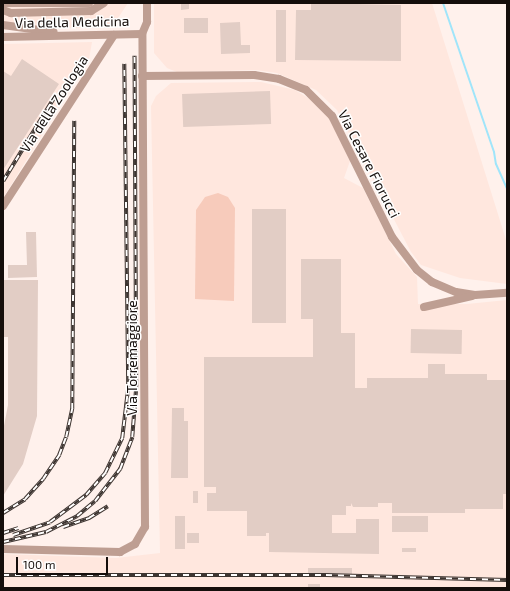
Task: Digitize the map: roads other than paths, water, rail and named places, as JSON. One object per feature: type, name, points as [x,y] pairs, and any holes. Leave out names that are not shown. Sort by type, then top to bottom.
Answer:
[{"type":"street","points":[[3,3],[90,3]]},
{"type":"street","points":[[3,10],[11,13],[90,11],[104,3]]},
{"type":"street","name":"Via Torremaggiore","points":[[3,549],[117,552],[135,544],[145,527],[142,34],[147,22],[147,3]]},
{"type":"street","points":[[3,25],[68,36]]},
{"type":"street","name":"Via della Medicina","points":[[3,37],[142,34]]},
{"type":"street","name":"Via della Zoologia","points":[[3,206],[114,35]]},
{"type":"street","name":"Via Cesare Fiorucci","points":[[142,76],[254,75],[279,79],[306,90],[332,116],[392,237],[409,261],[424,277],[439,286],[456,292],[477,295],[507,293]]},
{"type":"street","points":[[424,307],[456,302],[477,295]]},
{"type":"waterway","points":[[443,3],[494,152],[496,164],[507,189]]},
{"type":"railway","points":[[3,542],[46,532],[77,516],[95,501],[120,469],[132,437],[136,387],[134,56]]},
{"type":"railway","points":[[13,535],[50,522],[86,495],[105,473],[122,438],[128,388],[124,64]]},
{"type":"railway","points":[[3,181],[55,96]]},
{"type":"railway","points":[[3,513],[25,499],[43,479],[59,455],[66,437],[72,409],[74,121]]},
{"type":"railway","points":[[63,527],[89,518],[108,506]]},
{"type":"railway","points":[[3,533],[18,528]]},
{"type":"railway","points":[[3,575],[326,575],[507,580]]}]
